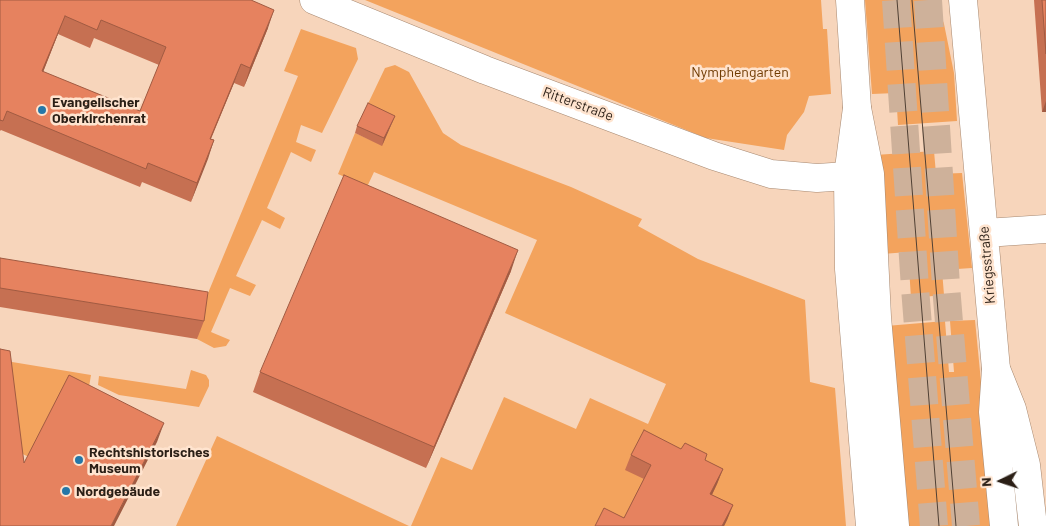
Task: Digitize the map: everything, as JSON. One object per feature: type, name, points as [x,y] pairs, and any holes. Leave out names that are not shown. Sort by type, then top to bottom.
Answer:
[{"type":"main road","name":"Ritterstraße","points":[[314,0],[485,70],[714,156],[771,174],[817,178],[848,176]]},
{"type":"main road","points":[[850,0],[857,108],[870,174],[878,327],[894,526]]},
{"type":"main road","name":"Kriegsstraße","points":[[964,0],[996,370],[1012,409],[1026,464],[1033,526]]},
{"type":"main road","points":[[857,108],[848,176],[849,269],[870,526]]},
{"type":"main road","points":[[985,233],[1046,229]]},
{"type":"main road","points":[[996,370],[993,412],[1004,526]]},
{"type":"green space","name":"Nymphengarten","points":[[365,0],[821,0],[823,29],[827,29],[831,94],[809,96],[804,112],[787,135],[784,150],[706,138]]},
{"type":"green space","points":[[865,0],[936,0],[944,24],[954,73],[957,121],[898,125],[896,93],[872,94]]},
{"type":"green space","points":[[301,29],[356,48],[358,59],[322,133],[301,125],[296,142],[316,150],[311,162],[291,152],[267,208],[285,218],[280,229],[262,220],[236,276],[256,285],[250,296],[230,288],[211,332],[230,340],[226,346],[214,348],[197,339],[201,310],[298,76],[284,71]]},
{"type":"green space","points":[[395,65],[409,72],[443,133],[461,145],[571,187],[642,219],[638,226],[698,259],[805,300],[810,382],[835,388],[846,526],[411,526],[441,457],[472,470],[504,397],[576,429],[590,398],[648,424],[666,384],[505,313],[537,240],[374,172],[367,187],[338,174],[355,133],[382,145],[392,123],[365,110],[385,68]]},
{"type":"green space","points":[[934,151],[936,174],[962,173],[972,268],[942,270],[944,295],[911,298],[908,252],[882,254],[875,155]]},
{"type":"green space","points":[[975,320],[995,526],[907,526],[886,326],[945,321],[949,372],[954,372],[950,321]]},
{"type":"green space","points":[[0,360],[91,375],[86,405],[29,457],[14,450]]},
{"type":"green space","points":[[191,370],[206,375],[209,380],[209,386],[199,407],[119,395],[98,385],[99,376],[186,389]]},
{"type":"green space","points":[[217,436],[409,526],[176,526]]},
{"type":"building","name":"Evangelischer Oberkirchenrat","points":[[0,0],[251,0],[274,10],[250,68],[241,64],[210,139],[214,140],[197,183],[148,163],[146,169],[7,111],[3,121],[0,120]],"holes":[[[65,16],[97,30],[101,20],[166,47],[140,111],[42,71]]]},
{"type":"building","points":[[1042,0],[1046,0],[1046,54]]},
{"type":"building","points":[[368,103],[395,116],[384,138],[357,126]]},
{"type":"building","points":[[344,175],[518,250],[434,447],[260,372]]},
{"type":"building","points":[[0,258],[208,292],[204,321],[0,288]]},
{"type":"building","name":"Nordgebäude","points":[[0,349],[10,351],[24,463],[69,375],[164,423],[111,526],[0,526]]},
{"type":"building","points":[[644,430],[681,449],[685,443],[707,454],[705,460],[723,469],[710,494],[733,505],[722,526],[595,526],[604,508],[624,518],[651,465],[631,455]]},
{"type":"tunnel","points":[[896,0],[915,288],[934,526]]},
{"type":"tunnel","points":[[928,0],[946,286],[966,526]]},
{"type":"tram line","points":[[897,0],[939,526]]},
{"type":"tram line","points":[[912,0],[956,526]]},
{"type":"place","name":"Evangelischer Oberkirchenrat","points":[[42,110]]},
{"type":"place","name":"Rechtshistorisches Museum","points":[[79,460]]},
{"type":"place","name":"Nordgebäude","points":[[66,491]]}]
